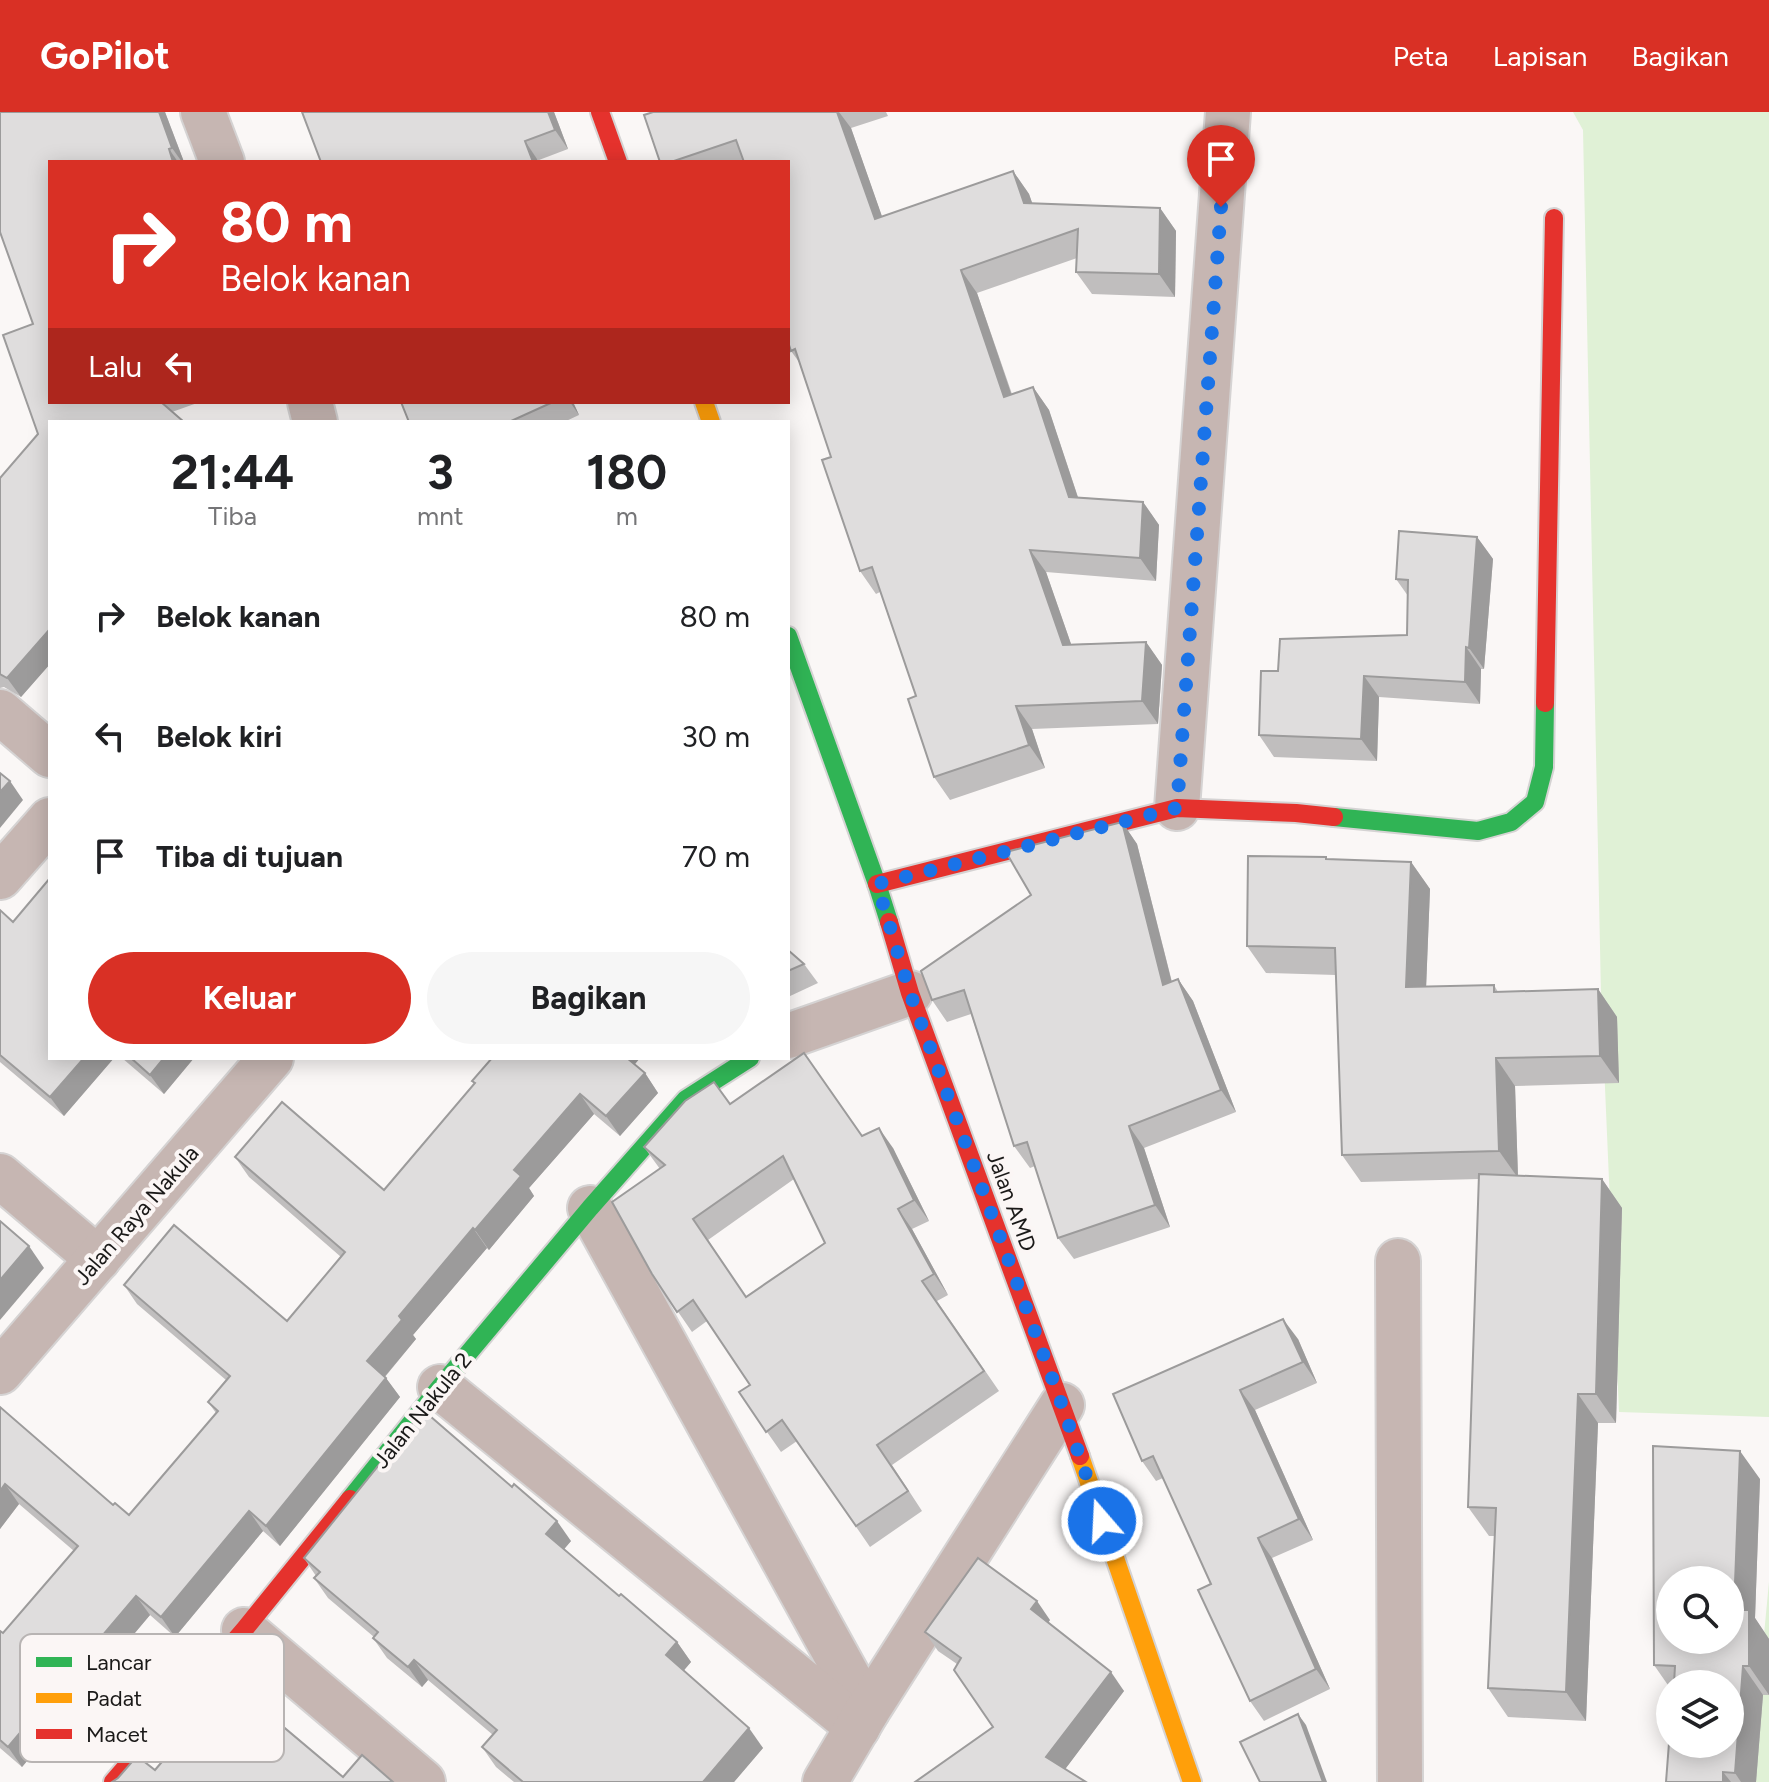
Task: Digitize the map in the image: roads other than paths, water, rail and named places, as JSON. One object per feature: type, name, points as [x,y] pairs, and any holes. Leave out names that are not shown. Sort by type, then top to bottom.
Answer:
[{"type":"street","points":[[203,112],[221,160]]},
{"type":"street","points":[[600,112],[617,160]]},
{"type":"street","points":[[1177,808],[1228,112]]},
{"type":"street","points":[[877,884],[1177,808],[1296,813],[1478,831],[1511,822],[1535,802],[1544,767],[1554,218]]},
{"type":"street","name":"Jalan AMD","points":[[790,642],[877,884],[910,993],[1062,1405],[1192,1782]]},
{"type":"street","points":[[0,712],[48,753]]},
{"type":"street","points":[[0,877],[48,822]]},
{"type":"street","points":[[790,1035],[910,993]]},
{"type":"street","name":"Jalan Raya Nakula","points":[[0,1372],[269,1060]]},
{"type":"street","name":"Jalan Nakula 2","points":[[241,1634],[440,1387],[686,1099],[747,1060]]},
{"type":"street","points":[[0,1176],[98,1259]]},
{"type":"street","points":[[590,1208],[862,1719]]},
{"type":"street","points":[[1398,1261],[1400,1782]]},
{"type":"street","points":[[440,1387],[862,1719]]},
{"type":"street","points":[[825,1782],[1062,1405]]},
{"type":"street","points":[[244,1630],[249,1634]]},
{"type":"street","points":[[284,1664],[423,1782]]},
{"type":"street","name":"Jalan Nakula 2","points":[[113,1782],[130,1762]]}]
